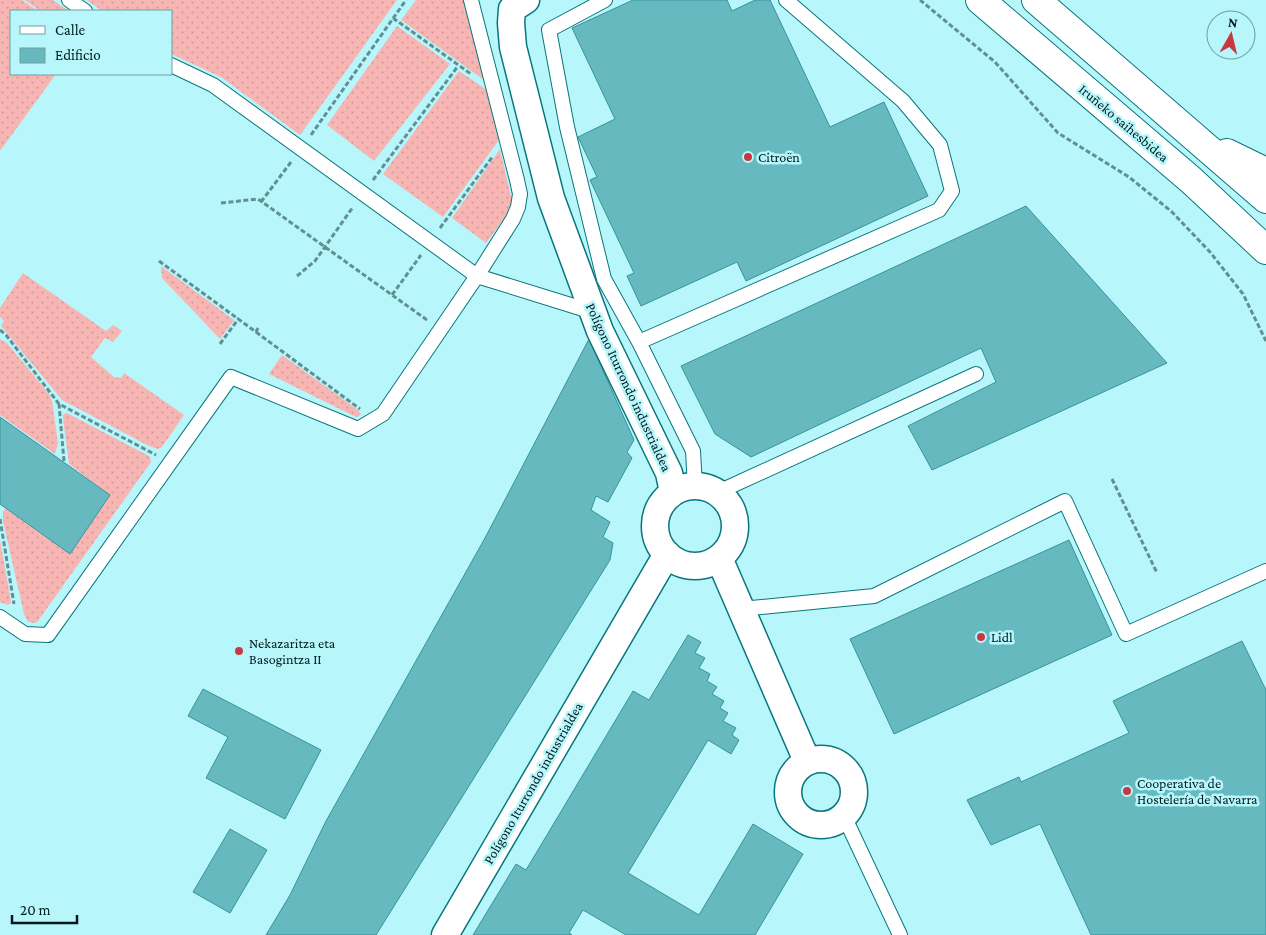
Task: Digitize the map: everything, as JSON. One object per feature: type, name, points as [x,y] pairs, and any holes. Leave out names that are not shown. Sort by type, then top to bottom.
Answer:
[{"type":"highway","name":"Iruñeko saihesbidea","points":[[980,0],[1191,180],[1266,250]]},
{"type":"highway","points":[[1036,0],[1266,199]]},
{"type":"highway","points":[[1190,134],[1266,172]]},
{"type":"street","name":"Polígono Iturrondo industrialdea","points":[[526,0],[512,9],[510,23],[513,48],[551,198],[600,331],[669,474],[695,491]]},
{"type":"street","points":[[695,491],[724,498],[732,509],[735,522],[734,536],[729,548],[710,564],[697,566],[684,565],[672,559],[663,550],[657,539],[655,527],[657,514],[663,502],[695,491]]},
{"type":"street","name":"Polígono Iturrondo industrialdea","points":[[445,935],[667,554]]},
{"type":"street","points":[[719,558],[807,761]]},
{"type":"street","points":[[817,758],[828,759],[846,769],[855,787],[851,808],[844,816],[831,823],[815,825],[797,815],[791,806],[788,796],[788,785],[795,771],[807,761],[817,758]]},
{"type":"lane","points":[[69,0],[84,10]]},
{"type":"lane","points":[[0,617],[25,634],[48,635],[231,377],[358,429],[383,414],[477,276],[513,219],[518,207],[520,194],[471,0]]},
{"type":"lane","points":[[604,0],[549,30],[567,127],[604,279],[639,342],[692,451],[695,491],[976,374]]},
{"type":"lane","points":[[639,342],[939,210],[952,191],[940,145],[903,101],[786,0]]},
{"type":"lane","points":[[172,65],[213,85],[477,276],[593,312]]},
{"type":"lane","points":[[741,609],[874,596],[1065,501],[1126,634],[1266,571]]},
{"type":"lane","points":[[844,816],[900,935]]},
{"type":"path","points":[[261,202],[406,0]]},
{"type":"path","points":[[920,0],[995,62],[1058,133],[1129,177],[1172,212],[1210,252],[1243,294],[1266,341]]},
{"type":"path","points":[[297,276],[315,262],[324,246],[458,66],[394,18]]},
{"type":"path","points":[[392,295],[506,138]]},
{"type":"path","points":[[221,203],[258,199],[430,322]]},
{"type":"path","points":[[159,261],[363,411]]},
{"type":"path","points":[[220,344],[239,318]]},
{"type":"path","points":[[256,332],[258,328]]},
{"type":"path","points":[[0,330],[6,335],[59,404],[159,456]]},
{"type":"path","points":[[59,404],[64,462]]},
{"type":"path","points":[[1112,479],[1157,573]]},
{"type":"path","points":[[0,518],[14,606]]},
{"type":"shaded area","points":[[0,0],[22,0],[37,10],[10,10],[10,75],[55,75],[0,151]]},
{"type":"shaded area","points":[[25,0],[53,0],[68,10],[39,10]]},
{"type":"shaded area","points":[[87,0],[397,0],[300,135],[221,77],[172,54],[172,10],[101,10]]},
{"type":"shaded area","points":[[416,0],[464,0],[484,80],[401,20]]},
{"type":"shaded area","points":[[397,26],[450,64],[374,161],[327,125]]},
{"type":"shaded area","points":[[459,71],[487,90],[499,140],[443,217],[383,174]]},
{"type":"shaded area","points":[[500,149],[512,201],[511,209],[486,243],[452,218]]},
{"type":"shaded area","points":[[161,266],[234,320],[220,339],[162,278]]},
{"type":"shaded area","points":[[23,273],[106,331],[113,325],[122,331],[113,342],[105,338],[91,357],[114,377],[121,378],[124,373],[184,415],[162,447],[158,449],[149,446],[62,400],[1,326],[4,321],[0,317],[0,308]]},
{"type":"shaded area","points":[[0,339],[7,343],[49,394],[52,401],[58,443],[55,454],[0,415]]},
{"type":"shaded area","points":[[282,355],[361,414],[356,417],[269,374]]},
{"type":"shaded area","points":[[67,413],[147,455],[150,457],[151,462],[38,621],[35,623],[28,622],[24,614],[3,521],[5,508],[70,554],[110,495],[69,464],[63,418],[63,415]]},
{"type":"shaded area","points":[[0,540],[11,603],[8,605],[0,602]]},
{"type":"building","name":"Citroën","points":[[633,0],[727,0],[732,11],[755,0],[770,0],[830,127],[884,102],[928,196],[746,281],[737,262],[641,306],[627,276],[634,273],[590,180],[597,177],[578,137],[615,119],[572,28]]},
{"type":"building","points":[[1026,206],[1167,363],[932,470],[908,426],[996,382],[981,348],[751,457],[715,434],[681,366]]},
{"type":"building","points":[[589,339],[634,440],[627,452],[632,458],[608,502],[596,496],[591,510],[610,522],[603,537],[613,543],[610,560],[376,935],[266,935],[290,895],[326,821],[485,538]]},
{"type":"building","points":[[0,417],[110,495],[70,554],[0,504]]},
{"type":"building","name":"Lidl","points":[[1069,540],[1112,635],[894,734],[850,639]]},
{"type":"building","points":[[688,635],[701,642],[695,653],[705,658],[699,668],[710,674],[707,681],[717,687],[712,694],[724,701],[720,708],[728,713],[723,721],[736,728],[732,735],[739,740],[731,754],[708,740],[628,873],[699,915],[753,824],[803,854],[755,935],[626,935],[583,910],[569,933],[572,935],[473,935],[516,864],[526,870],[633,691],[649,700]]},
{"type":"building","name":"Cooperativa de Hostelería de Navarra","points":[[1242,641],[1266,690],[1266,935],[1091,935],[1040,824],[991,845],[967,800],[1019,777],[1021,782],[1129,733],[1113,701]]},
{"type":"building","points":[[203,689],[321,750],[285,819],[206,778],[228,737],[188,716]]},
{"type":"building","points":[[230,829],[267,850],[230,913],[193,892]]},
{"type":"place","name":"Citroën","points":[[748,157]]},
{"type":"place","name":"Lidl","points":[[981,637]]},
{"type":"place","name":"Nekazaritza eta Basogintza II","points":[[239,651]]},
{"type":"place","name":"Cooperativa de Hostelería de Navarra","points":[[1127,791]]}]
